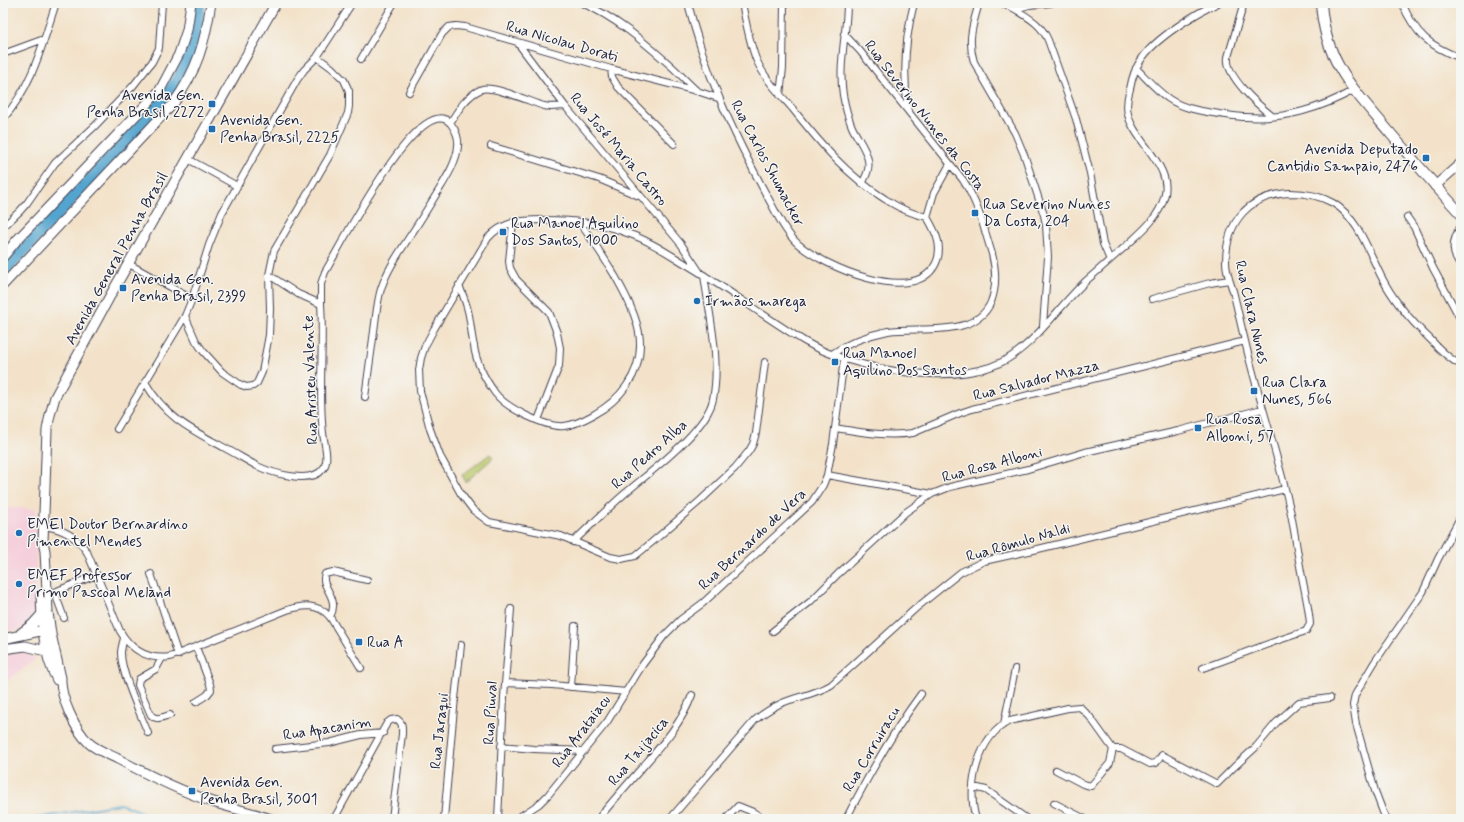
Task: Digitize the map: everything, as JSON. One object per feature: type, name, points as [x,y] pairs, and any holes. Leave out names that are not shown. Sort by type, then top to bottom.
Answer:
[{"type":"main road","points":[[3,256],[8,245],[160,90],[179,54],[187,30],[191,3]]},
{"type":"main road","points":[[3,285],[173,104],[186,85],[197,60],[205,36],[211,3]]},
{"type":"main road","name":"Avenida General Penha Brasil","points":[[61,685],[56,679],[50,662],[50,650],[47,633],[41,615],[41,551],[44,526],[47,430],[52,404],[110,296],[276,3]]},
{"type":"main road","points":[[1321,3],[1326,34],[1334,57],[1342,73],[1354,90],[1435,186],[1461,214]]},
{"type":"main road","points":[[1435,186],[1461,163]]},
{"type":"main road","name":"Avenida General Penha Brasil","points":[[43,544],[45,551],[47,633]]},
{"type":"main road","points":[[17,637],[33,624],[41,615]]},
{"type":"main road","points":[[3,639],[35,632],[47,633]]},
{"type":"main road","points":[[3,649],[25,646],[50,650]]},
{"type":"main road","points":[[16,647],[37,654],[50,662]]},
{"type":"main road","name":"Avenida General Penha Brasil","points":[[50,650],[61,678],[61,685],[72,719],[77,728],[90,744],[148,774],[192,794],[227,807],[271,819]]},
{"type":"street","points":[[3,120],[26,88],[35,67],[56,3]]},
{"type":"street","points":[[3,227],[27,203],[55,163],[95,126],[133,86],[144,72],[159,48],[162,3]]},
{"type":"street","points":[[117,429],[185,316],[211,239],[222,213],[304,70],[317,57],[352,3]]},
{"type":"street","points":[[361,59],[394,3]]},
{"type":"street","points":[[582,3],[611,18],[635,36],[698,91]]},
{"type":"street","name":"Rua Carlos Shumacker","points":[[688,3],[696,33],[718,98],[728,121],[788,232],[797,243],[821,261],[848,272],[879,281],[897,283],[913,280],[921,277],[932,269],[938,255],[939,248],[936,233],[927,217]]},
{"type":"street","points":[[742,3],[749,36],[756,59],[768,79],[813,134],[839,163],[862,184],[901,208],[927,217],[934,193],[950,164]]},
{"type":"street","points":[[780,94],[783,68],[784,3]]},
{"type":"street","points":[[847,3],[842,84],[843,95],[852,127],[867,154],[868,168],[862,184]]},
{"type":"street","points":[[908,110],[904,72],[914,3]]},
{"type":"street","points":[[979,3],[972,28],[971,51],[974,62],[1015,133],[1030,170],[1046,226],[1048,258],[1043,326]]},
{"type":"street","points":[[1002,3],[1015,9],[1044,31],[1076,119],[1090,173],[1103,244],[1110,260]]},
{"type":"street","points":[[1015,9],[1029,5],[1051,3]]},
{"type":"street","points":[[765,362],[756,433],[753,444],[744,458],[709,492],[651,543],[635,556],[621,559],[610,557],[561,536],[496,524],[484,519],[473,510],[461,494],[440,456],[430,429],[420,391],[419,370],[425,346],[445,308],[488,238],[499,228],[513,222],[548,220],[580,223],[616,229],[648,241],[702,274],[791,333],[816,348],[844,359],[903,372],[946,374],[983,370],[1006,360],[1018,351],[1085,282],[1152,222],[1165,197],[1165,177],[1155,159],[1131,124],[1128,115],[1128,93],[1136,68],[1145,54],[1159,41],[1197,14],[1218,3]]},
{"type":"street","points":[[1244,3],[1228,57],[1228,66],[1236,80],[1262,108],[1272,116]]},
{"type":"street","points":[[1402,3],[1410,19],[1431,44],[1444,52],[1461,58]]},
{"type":"street","name":"Rua Nicolau Dorati","points":[[409,92],[445,29],[449,27],[465,27],[611,69],[698,91],[718,98]]},
{"type":"street","name":"Rua Severino Nunes da Costa","points":[[832,354],[844,346],[888,331],[954,327],[966,324],[975,320],[986,310],[994,293],[996,284],[993,260],[981,215],[964,180],[860,51],[844,34]]},
{"type":"street","points":[[3,54],[44,38]]},
{"type":"street","name":"Rua José Maria Castro","points":[[517,42],[565,106],[681,244],[702,274]]},
{"type":"street","points":[[185,316],[196,341],[211,361],[231,379],[241,386],[247,387],[253,386],[260,379],[269,335],[269,275],[274,252],[330,155],[348,113],[350,98],[349,91],[344,80],[332,68],[317,57]]},
{"type":"street","points":[[1136,68],[1170,100],[1197,110],[1238,116],[1272,116],[1302,111],[1330,102],[1354,90]]},
{"type":"street","points":[[611,69],[612,77],[618,87],[674,144]]},
{"type":"street","points":[[450,122],[471,96],[486,88],[498,90],[544,106],[565,106]]},
{"type":"street","points":[[321,304],[321,284],[325,272],[372,190],[390,162],[427,122],[440,119],[450,122],[455,130],[459,144],[458,151],[445,180],[391,267],[380,291],[365,397]]},
{"type":"street","points":[[491,146],[599,179],[642,197]]},
{"type":"street","points":[[188,159],[237,186]]},
{"type":"street","name":"Rua Clara Nunes","points":[[1203,668],[1306,631],[1310,624],[1289,506],[1262,409],[1226,264],[1230,234],[1235,223],[1247,208],[1259,200],[1278,194],[1300,193],[1317,196],[1332,203],[1346,214],[1357,229],[1384,283],[1398,305],[1435,345],[1461,365]]},
{"type":"street","points":[[1407,218],[1414,227],[1433,268],[1461,320]]},
{"type":"street","points":[[513,222],[508,261],[510,268],[516,279],[548,312],[557,333],[560,348],[559,366],[538,420]]},
{"type":"street","points":[[459,285],[468,311],[477,359],[489,385],[496,395],[509,406],[522,414],[555,425],[564,426],[576,423],[599,412],[615,400],[630,380],[638,361],[640,334],[634,316],[616,277],[580,223]]},
{"type":"street","points":[[1461,226],[1453,242],[1452,249],[1461,266]]},
{"type":"street","points":[[129,264],[192,299]]},
{"type":"street","name":"Rua Pedro Alba","points":[[573,542],[622,496],[678,448],[700,425],[709,410],[713,400],[715,360],[702,274]]},
{"type":"street","name":"Rua Aristeu Valente","points":[[145,382],[152,394],[162,406],[183,424],[253,464],[268,471],[290,476],[306,477],[318,474],[324,467],[326,458],[321,408],[321,304],[298,294],[269,275]]},
{"type":"street","points":[[1152,299],[1210,283],[1229,280]]},
{"type":"street","name":"Rua Salvador Mazza","points":[[835,428],[876,434],[905,435],[933,426],[972,409],[1245,341]]},
{"type":"street","name":"Rua Bernardo de Vera","points":[[671,629],[680,620],[703,603],[812,502],[823,485],[835,428],[844,359]]},
{"type":"street","name":"Rua Rosa Alboni","points":[[773,631],[810,602],[838,574],[906,512],[932,494],[950,487],[1085,452],[1178,431],[1262,409]]},
{"type":"street","points":[[826,475],[932,494]]},
{"type":"street","name":"Rua Rômulo Naldi","points":[[670,819],[755,720],[774,707],[790,700],[821,691],[831,685],[931,595],[955,576],[970,567],[1007,555],[1038,549],[1285,489]]},
{"type":"street","points":[[1387,819],[1375,791],[1356,724],[1353,705],[1355,695],[1373,664],[1423,592],[1438,559],[1461,516]]},
{"type":"street","points":[[44,526],[61,530],[76,538],[87,552],[114,619],[124,638],[136,650],[143,654],[162,658],[178,655],[295,607],[303,606],[318,608],[330,617],[361,668]]},
{"type":"street","points":[[330,617],[334,607],[334,602],[324,580],[325,574],[333,572],[367,580]]},
{"type":"street","points":[[151,574],[178,655]]},
{"type":"street","points":[[64,618],[56,596],[57,591],[96,575]]},
{"type":"street","name":"Rua Piuval","points":[[498,819],[501,746],[511,609]]},
{"type":"street","points":[[571,687],[575,626]]},
{"type":"street","name":"Rua Arataiacu","points":[[516,819],[544,800],[584,751],[607,722],[649,654],[671,629]]},
{"type":"street","points":[[124,638],[121,653],[122,659],[148,733]]},
{"type":"street","name":"Rua Jaraqui","points":[[444,819],[461,645]]},
{"type":"street","points":[[196,647],[210,684],[210,690],[207,695],[196,702]]},
{"type":"street","points":[[162,658],[156,669],[139,679],[138,685],[150,715],[157,719],[170,715]]},
{"type":"street","points":[[1004,724],[1015,669]]},
{"type":"street","points":[[505,683],[626,692]]},
{"type":"street","name":"Rua Corruiracu","points":[[846,819],[869,776],[921,694]]},
{"type":"street","name":"Rua Taijacica","points":[[598,819],[668,736],[682,717],[692,695]]},
{"type":"street","points":[[1113,749],[1121,749],[1150,764],[1156,763],[1162,755],[1217,784],[1266,736],[1276,723],[1299,702],[1330,698]]},
{"type":"street","points":[[976,819],[973,788],[974,776],[982,750],[990,738],[1004,724],[1010,721],[1068,708],[1080,707],[1090,716],[1113,749],[1110,763],[1091,786],[1083,784],[1056,770]]},
{"type":"street","points":[[334,819],[388,723],[391,720],[397,719],[402,725],[402,734],[392,819]]},
{"type":"street","name":"Rua Apacanim","points":[[275,749],[329,744],[361,735],[383,732]]},
{"type":"street","points":[[501,746],[584,751]]},
{"type":"street","points":[[973,788],[986,790],[1027,819]]},
{"type":"street","points":[[1054,803],[1085,819]]},
{"type":"street","points":[[726,819],[738,806],[753,812],[764,819]]},
{"type":"shaded area","points":[[3,507],[36,509],[36,607],[25,625],[18,630],[3,632]]},
{"type":"shaded area","points":[[20,652],[37,658],[3,684],[3,655]]},
{"type":"green space","points":[[490,454],[493,458],[466,482],[462,475]]},
{"type":"waterway","points":[[3,272],[157,108],[169,93],[180,76],[192,50],[199,3]]},
{"type":"waterway","points":[[32,819],[120,804],[140,811],[150,819]]},
{"type":"place","name":"Avenida Gen. Penha Brasil, 2272","points":[[212,104]]},
{"type":"place","name":"Avenida Gen. Penha Brasil, 2225","points":[[212,129]]},
{"type":"place","name":"Avenida Deputado Cantidio Sampaio, 2476","points":[[1426,158]]},
{"type":"place","name":"Rua Severino Nunes Da Costa, 204","points":[[975,213]]},
{"type":"place","name":"Rua Manoel Aquilino Dos Santos, 1000","points":[[503,232]]},
{"type":"place","name":"Avenida Gen. Penha Brasil, 2399","points":[[123,288]]},
{"type":"place","name":"Irmãos marega","points":[[697,301]]},
{"type":"place","name":"Rua Manoel Aquilino Dos Santos","points":[[835,362]]},
{"type":"place","name":"Rua Clara Nunes, 566","points":[[1254,391]]},
{"type":"place","name":"Rua Rosa Alboni, 57","points":[[1198,428]]},
{"type":"place","name":"EMEI Doutor Bernardino Pimentel Mendes","points":[[19,533]]},
{"type":"place","name":"EMEF Professor Primo Pascoal Meland","points":[[19,584]]},
{"type":"place","name":"Rua A","points":[[359,642]]},
{"type":"place","name":"Avenida Gen. Penha Brasil, 3001","points":[[192,791]]}]
